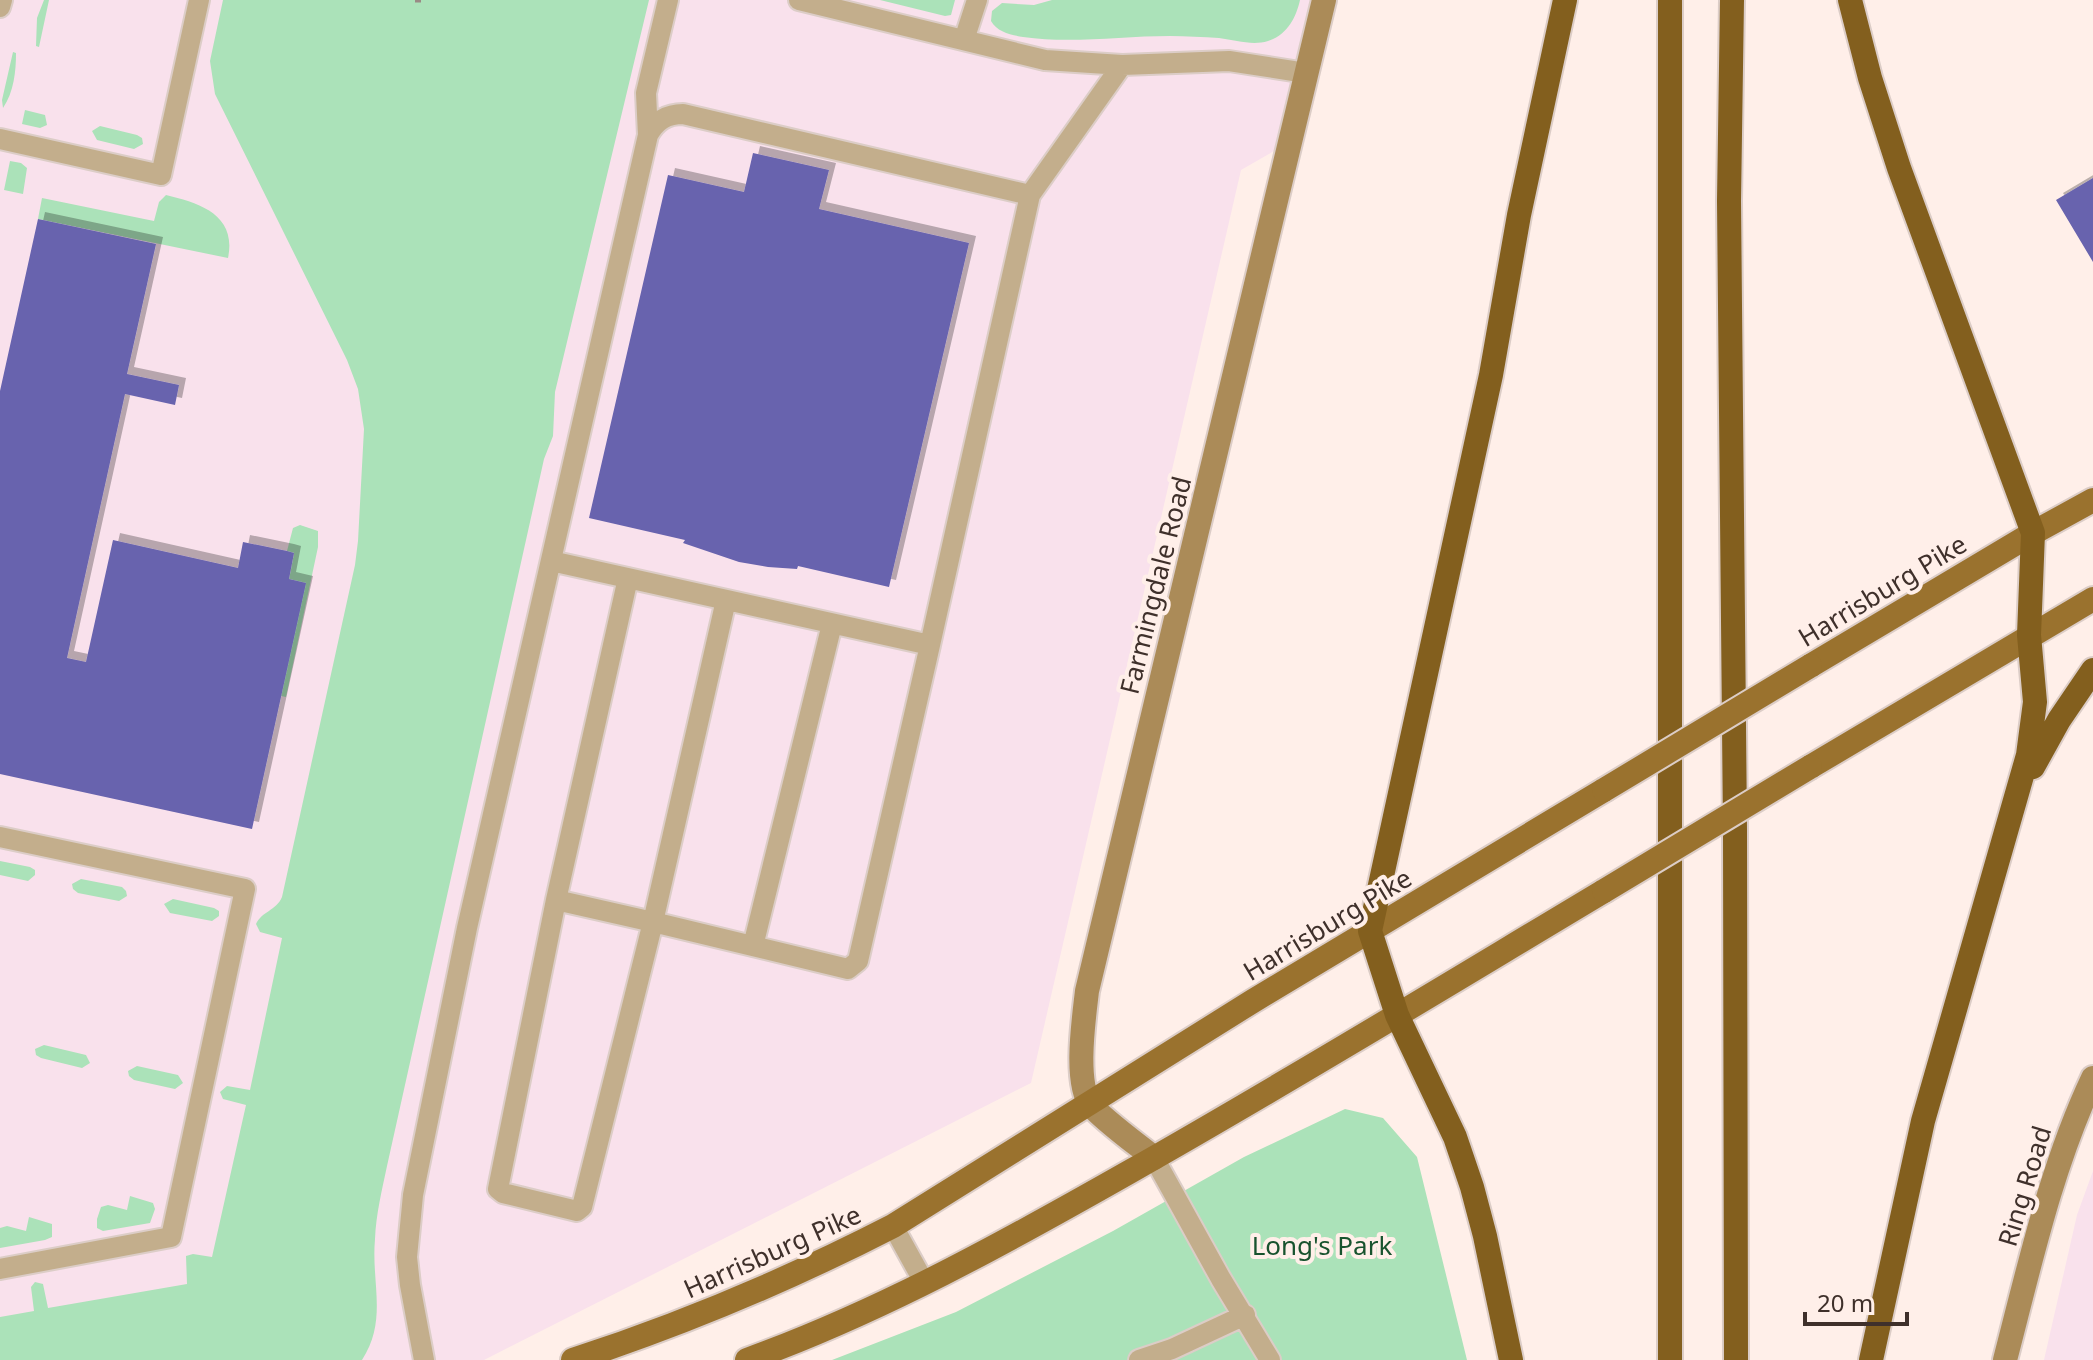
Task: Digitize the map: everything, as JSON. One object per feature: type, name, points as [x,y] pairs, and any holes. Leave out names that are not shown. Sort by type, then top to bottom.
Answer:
[{"type":"highway","points":[[1511,1360],[1472,1187],[1455,1137],[1397,1015],[1370,931],[1491,375],[1519,215],[1565,0]]},
{"type":"highway","points":[[1670,0],[1670,1360]]},
{"type":"highway","points":[[1732,0],[1729,217],[1736,1360]]},
{"type":"highway","points":[[1850,0],[1870,78],[1899,168],[2033,533],[2029,635],[2034,672],[2033,730],[1923,1121],[1871,1360]]},
{"type":"highway","points":[[2015,801],[2059,720],[2093,670]]},
{"type":"main road","name":"Harrisburg Pike","points":[[573,1360],[696,1317],[893,1226],[1370,931],[2093,500]]},
{"type":"main road","points":[[747,1360],[847,1320],[1002,1245],[1397,1015],[2093,599]]},
{"type":"street","name":"Farmingdale Road","points":[[1090,1104],[1084,1079],[1083,1028],[1094,953],[1324,0]]},
{"type":"street","name":"Ring Road","points":[[2005,1360],[2050,1187],[2075,1115],[2093,1078]]},
{"type":"street","points":[[1090,1104],[1154,1158]]},
{"type":"lane","points":[[0,7],[2,0]]},
{"type":"lane","points":[[0,139],[161,175],[199,0]]},
{"type":"lane","points":[[424,1360],[407,1257],[413,1195],[467,928],[648,135],[646,93],[668,0]]},
{"type":"lane","points":[[799,0],[1045,60],[1122,65],[1229,61],[1306,73]]},
{"type":"lane","points":[[964,40],[977,0]]},
{"type":"lane","points":[[556,900],[848,969],[858,961],[1030,195],[1122,65]]},
{"type":"lane","points":[[648,135],[663,118],[683,114],[1030,195]]},
{"type":"lane","points":[[551,561],[930,645]]},
{"type":"lane","points":[[628,578],[556,900],[498,1189],[503,1193],[577,1211],[582,1207],[653,922],[726,600]]},
{"type":"lane","points":[[753,946],[832,624]]},
{"type":"lane","points":[[0,837],[245,889],[171,1237],[0,1269]]},
{"type":"lane","points":[[1154,1158],[1270,1360]]},
{"type":"lane","points":[[893,1226],[925,1284]]},
{"type":"lane","points":[[1139,1360],[1172,1349],[1245,1315]]},
{"type":"path","points":[[415,0],[423,0]]},
{"type":"shaded area","points":[[0,0],[1332,0],[1302,135],[1241,170],[1031,1083],[484,1360],[0,1360]]},
{"type":"shaded area","points":[[2093,1171],[2093,1360],[2044,1360],[2077,1215]]},
{"type":"green space","points":[[44,0],[49,0],[39,47],[36,46],[37,18]]},
{"type":"green space","points":[[223,0],[649,0],[555,392],[553,436],[544,459],[381,1193],[374,1255],[376,1316],[370,1345],[362,1360],[0,1360],[0,1317],[34,1311],[31,1287],[35,1282],[43,1284],[48,1308],[187,1284],[186,1256],[212,1257],[246,1105],[223,1099],[220,1092],[227,1086],[250,1090],[282,938],[260,932],[256,924],[282,897],[355,565],[364,429],[358,389],[347,360],[215,94],[210,61]]},
{"type":"green space","points":[[880,0],[955,0],[951,15],[945,16]]},
{"type":"green space","points":[[1052,0],[1300,0],[1285,30],[1275,38],[1256,43],[1176,36],[1041,39],[1005,32],[991,21],[992,11],[1002,3],[1034,5]]},
{"type":"green space","points":[[13,52],[16,53],[14,81],[3,108],[2,100]]},
{"type":"green space","points":[[25,110],[45,115],[47,125],[40,128],[22,124]]},
{"type":"green space","points":[[100,126],[137,135],[142,138],[143,144],[134,149],[97,140],[92,131]]},
{"type":"green space","points":[[10,161],[27,168],[23,194],[4,190]]},
{"type":"green space","points":[[166,195],[203,207],[221,221],[227,231],[228,258],[38,219],[42,198],[154,221],[159,202]]},
{"type":"green space","points":[[300,525],[318,531],[318,547],[286,697],[281,696],[305,583],[289,579],[294,553],[287,551],[293,528]]},
{"type":"green space","points":[[0,861],[30,867],[35,870],[35,875],[28,881],[0,875]]},
{"type":"green space","points":[[81,879],[122,887],[127,896],[119,901],[78,893],[72,884]]},
{"type":"green space","points":[[173,899],[214,908],[219,911],[219,916],[212,921],[170,913],[164,904]]},
{"type":"green space","points":[[44,1045],[86,1055],[90,1063],[82,1068],[41,1058],[36,1055],[35,1049]]},
{"type":"green space","points":[[137,1066],[178,1075],[183,1083],[175,1089],[134,1080],[128,1071]]},
{"type":"green space","name":"Long's Park","points":[[1345,1109],[1383,1118],[1417,1157],[1467,1360],[832,1360],[956,1312],[1113,1231],[1244,1157]]},
{"type":"green space","points":[[130,1196],[153,1203],[155,1209],[150,1223],[103,1231],[97,1228],[101,1207],[108,1205],[127,1210]]},
{"type":"green space","points":[[29,1217],[52,1224],[52,1237],[0,1248],[0,1228],[7,1226],[26,1231]]},
{"type":"building","points":[[753,153],[829,170],[819,209],[969,243],[889,587],[798,566],[797,569],[739,562],[683,543],[685,540],[589,518],[668,175],[744,192]]},
{"type":"building","points":[[2093,178],[2093,262],[2056,200]]},
{"type":"building","points":[[38,219],[156,244],[127,374],[179,385],[175,405],[125,394],[67,658],[86,662],[113,540],[238,568],[243,542],[287,551],[294,553],[289,579],[306,583],[252,829],[0,774],[0,391]]}]
